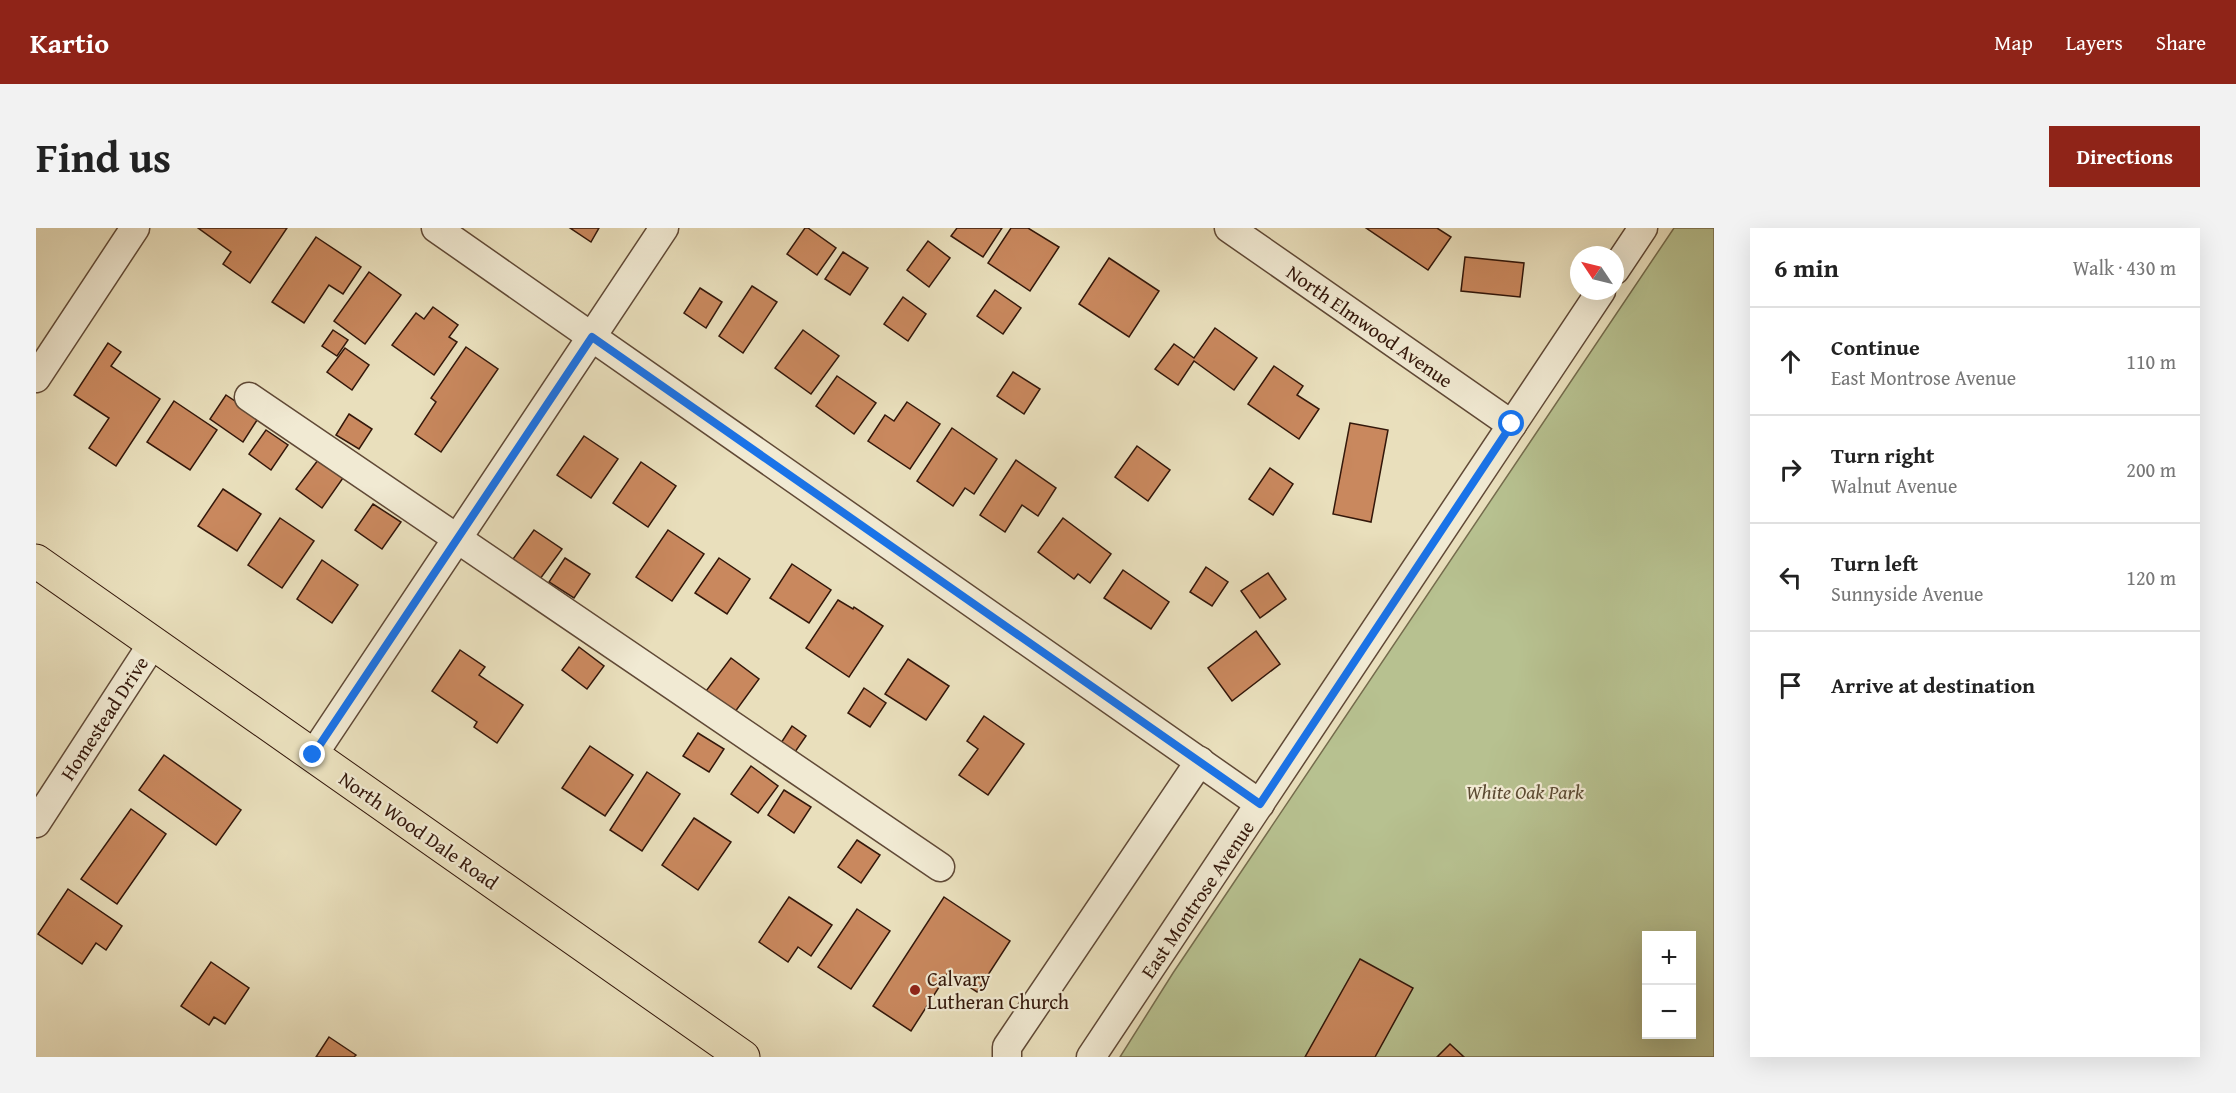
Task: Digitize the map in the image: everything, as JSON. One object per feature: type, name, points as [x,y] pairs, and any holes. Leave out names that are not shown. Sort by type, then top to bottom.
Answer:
[{"type":"main road","name":"North Wood Dale Road","points":[[36,561],[743,1057]]},
{"type":"street","points":[[36,378],[135,228]]},
{"type":"street","points":[[436,228],[1260,804]]},
{"type":"street","points":[[313,755],[664,228]]},
{"type":"street","name":"North Elmwood Avenue","points":[[1229,228],[1512,424]]},
{"type":"street","points":[[1624,256],[1643,228]]},
{"type":"street","name":"East Montrose Avenue","points":[[1091,1057],[1595,300]]},
{"type":"street","points":[[249,397],[940,867]]},
{"type":"street","name":"Homestead Drive","points":[[36,823],[153,643]]},
{"type":"street","points":[[1007,1057],[1007,1047],[1200,761]]},
{"type":"green space","name":"White Oak Park","points":[[1674,228],[1714,228],[1714,1057],[1120,1057],[1173,973]]},
{"type":"building","points":[[198,228],[287,228],[250,283],[223,264],[231,252]]},
{"type":"building","points":[[570,228],[599,228],[591,242]]},
{"type":"building","points":[[805,228],[836,248],[817,275],[787,254]]},
{"type":"building","points":[[957,228],[1002,228],[983,257],[951,236]]},
{"type":"building","points":[[1011,228],[1028,228],[1059,247],[1030,291],[988,263]]},
{"type":"building","points":[[1366,228],[1437,228],[1451,237],[1428,270]]},
{"type":"building","points":[[316,237],[361,267],[343,294],[329,285],[304,323],[272,302]]},
{"type":"building","points":[[928,241],[950,258],[929,287],[907,270]]},
{"type":"building","points":[[843,252],[868,268],[850,295],[825,279]]},
{"type":"building","points":[[1465,257],[1524,263],[1520,297],[1461,291]]},
{"type":"building","points":[[1109,258],[1159,291],[1129,337],[1079,304]]},
{"type":"building","points":[[369,272],[401,295],[365,344],[334,321]]},
{"type":"building","points":[[752,286],[777,302],[743,353],[719,336]]},
{"type":"building","points":[[700,288],[722,302],[706,328],[684,313]]},
{"type":"building","points":[[995,290],[1021,308],[1003,334],[977,316]]},
{"type":"building","points":[[903,297],[926,314],[908,341],[884,324]]},
{"type":"building","points":[[433,307],[458,325],[449,337],[457,342],[434,375],[392,345],[416,313],[424,319]]},
{"type":"building","points":[[1215,328],[1257,358],[1234,390],[1194,361],[1178,385],[1155,369],[1174,344],[1194,358]]},
{"type":"building","points":[[333,330],[348,340],[337,356],[322,346]]},
{"type":"building","points":[[803,330],[839,356],[811,394],[775,368]]},
{"type":"building","points":[[108,343],[121,352],[111,366],[160,399],[116,466],[89,448],[109,418],[74,395]]},
{"type":"building","points":[[466,347],[498,369],[441,452],[415,434],[436,402],[431,398]]},
{"type":"building","points":[[345,348],[369,365],[352,390],[327,372]]},
{"type":"building","points":[[1274,366],[1303,386],[1297,395],[1319,409],[1299,439],[1248,404]]},
{"type":"building","points":[[1013,372],[1040,389],[1024,414],[997,396]]},
{"type":"building","points":[[837,376],[876,403],[854,434],[816,406]]},
{"type":"building","points":[[226,395],[259,417],[243,442],[210,419]]},
{"type":"building","points":[[174,401],[217,430],[190,470],[147,442]]},
{"type":"building","points":[[907,402],[940,424],[910,469],[868,441],[885,415],[894,421]]},
{"type":"building","points":[[349,414],[372,429],[359,449],[336,435]]},
{"type":"building","points":[[1350,423],[1388,430],[1371,522],[1333,514]]},
{"type":"building","points":[[952,428],[997,459],[974,494],[965,488],[953,506],[917,481]]},
{"type":"building","points":[[266,430],[288,445],[271,470],[249,454]]},
{"type":"building","points":[[584,436],[618,459],[591,498],[557,475]]},
{"type":"building","points":[[1137,446],[1170,470],[1148,501],[1115,477]]},
{"type":"building","points":[[318,460],[343,478],[322,508],[296,489]]},
{"type":"building","points":[[1016,460],[1056,488],[1038,516],[1022,505],[1005,532],[980,515]]},
{"type":"building","points":[[641,462],[676,486],[648,527],[613,503]]},
{"type":"building","points":[[1270,468],[1293,484],[1273,515],[1249,499]]},
{"type":"building","points":[[223,489],[261,514],[237,551],[198,526]]},
{"type":"building","points":[[373,504],[401,522],[382,549],[355,530]]},
{"type":"building","points":[[280,518],[314,541],[282,588],[248,565]]},
{"type":"building","points":[[1063,518],[1111,554],[1090,583],[1078,574],[1074,579],[1038,552]]},
{"type":"building","points":[[534,530],[562,549],[540,579],[513,559]]},
{"type":"building","points":[[668,530],[704,554],[672,601],[636,577]]},
{"type":"building","points":[[565,558],[590,574],[574,598],[549,582]]},
{"type":"building","points":[[719,558],[750,579],[727,614],[695,593]]},
{"type":"building","points":[[322,560],[358,585],[332,623],[297,599]]},
{"type":"building","points":[[792,564],[831,590],[809,623],[770,598]]},
{"type":"building","points":[[1206,567],[1228,582],[1212,606],[1190,592]]},
{"type":"building","points":[[1123,570],[1169,602],[1151,629],[1104,598]]},
{"type":"building","points":[[1268,573],[1286,599],[1260,618],[1241,591]]},
{"type":"building","points":[[838,600],[853,609],[854,607],[883,626],[849,677],[806,648]]},
{"type":"building","points":[[1256,631],[1280,664],[1232,701],[1208,668]]},
{"type":"building","points":[[579,647],[604,666],[587,689],[562,670]]},
{"type":"building","points":[[460,650],[485,667],[479,675],[523,705],[497,743],[474,727],[477,722],[432,691]]},
{"type":"building","points":[[731,658],[759,679],[732,716],[703,695]]},
{"type":"building","points":[[908,659],[949,686],[926,720],[885,694]]},
{"type":"building","points":[[864,688],[886,703],[870,727],[848,713]]},
{"type":"building","points":[[984,716],[1024,744],[988,795],[959,775],[978,749],[967,741]]},
{"type":"building","points":[[792,726],[806,736],[795,752],[781,743]]},
{"type":"building","points":[[698,733],[724,749],[709,772],[683,756]]},
{"type":"building","points":[[590,746],[633,775],[605,816],[562,788]]},
{"type":"building","points":[[164,755],[241,810],[216,845],[139,790]]},
{"type":"building","points":[[751,766],[778,786],[758,813],[731,794]]},
{"type":"building","points":[[647,772],[680,794],[642,851],[610,830]]},
{"type":"building","points":[[784,790],[811,807],[794,833],[768,815]]},
{"type":"building","points":[[131,809],[166,834],[117,904],[81,879]]},
{"type":"building","points":[[694,818],[731,842],[698,890],[662,865]]},
{"type":"building","points":[[857,840],[880,855],[861,883],[838,867]]},
{"type":"building","points":[[68,889],[122,926],[106,950],[96,943],[82,964],[38,934]]},
{"type":"building","points":[[789,897],[832,925],[811,956],[798,947],[788,962],[759,942]]},
{"type":"building","points":[[944,897],[1010,941],[977,992],[948,973],[911,1031],[873,1006]]},
{"type":"building","points":[[857,909],[890,931],[851,989],[818,967]]},
{"type":"building","points":[[1360,959],[1413,988],[1375,1057],[1305,1057]]},
{"type":"building","points":[[211,962],[249,988],[225,1024],[214,1017],[209,1025],[181,1006]]},
{"type":"building","points":[[329,1037],[356,1055],[354,1057],[316,1057]]},
{"type":"building","points":[[1450,1044],[1464,1057],[1437,1057]]},
{"type":"place","name":"Calvary Lutheran Church","points":[[915,990]]},
{"type":"route","points":[[313,755],[592,337],[1260,804],[1512,424]]}]
